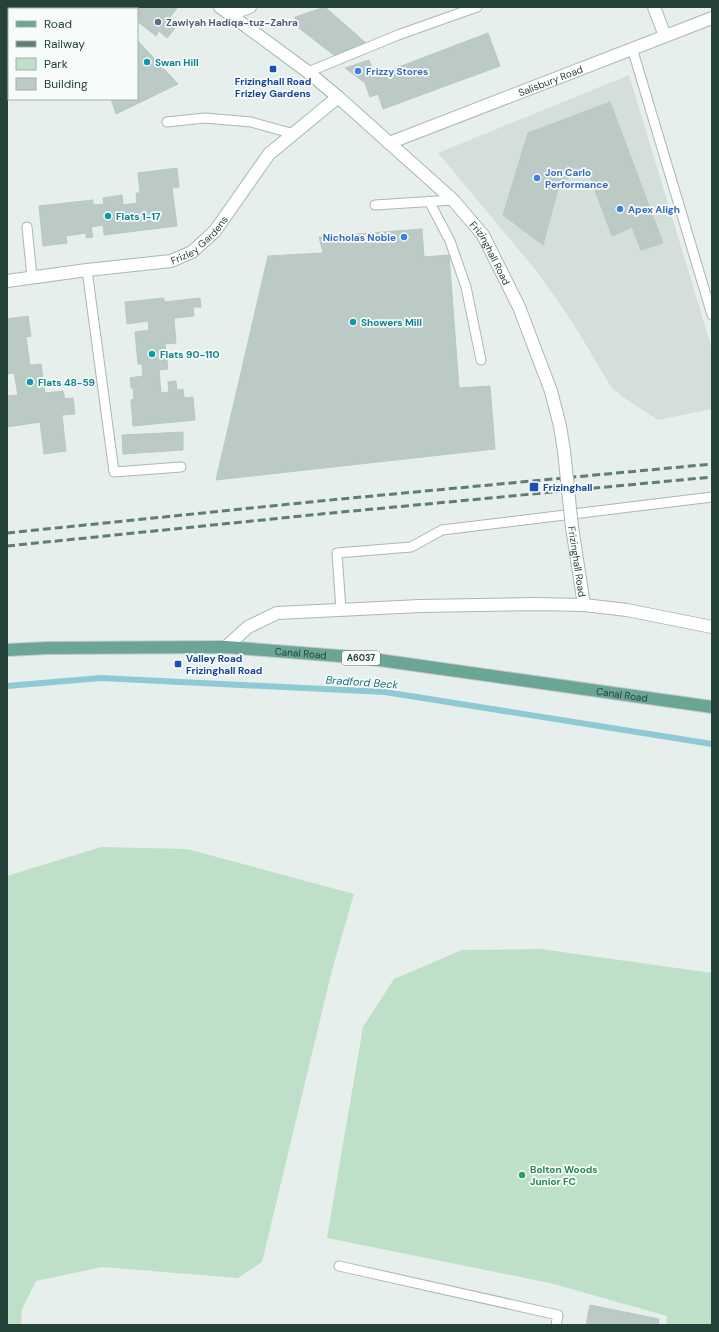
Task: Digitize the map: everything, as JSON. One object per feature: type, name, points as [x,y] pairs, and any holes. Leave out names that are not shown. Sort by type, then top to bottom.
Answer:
[{"type":"main road","name":"Canal Road","points":[[7,650],[47,648],[226,647],[365,658],[712,707]]},
{"type":"street","name":"Frizinghall Road","points":[[220,7],[308,72],[338,97],[453,200],[483,235],[519,307],[551,391],[560,426],[564,451],[572,526],[584,605]]},
{"type":"street","points":[[230,14],[250,7]]},
{"type":"street","points":[[654,7],[665,36]]},
{"type":"street","name":"Salisbury Road","points":[[389,143],[712,18]]},
{"type":"street","name":"Frizley Gardens","points":[[7,281],[87,270],[172,261],[192,252],[215,231],[269,154],[338,97]]},
{"type":"street","name":"Frizinghall Road","points":[[226,647],[248,627],[277,613],[420,606],[534,604],[584,605],[627,610],[712,627]]},
{"type":"lane","points":[[308,72],[398,35],[477,7]]},
{"type":"lane","points":[[632,48],[712,314]]},
{"type":"lane","points":[[167,122],[206,118],[251,122],[294,134]]},
{"type":"lane","points":[[375,205],[453,200]]},
{"type":"lane","points":[[429,201],[450,241],[466,287],[481,360]]},
{"type":"lane","points":[[27,227],[32,278]]},
{"type":"lane","points":[[87,270],[114,472],[181,467]]},
{"type":"lane","points":[[341,610],[337,553],[411,547],[442,530],[712,497]]},
{"type":"lane","points":[[339,1266],[558,1315],[556,1325]]},
{"type":"shaded area","points":[[629,75],[712,349],[712,409],[658,420],[623,397],[611,387],[573,323],[538,273],[438,153]]},
{"type":"green space","points":[[101,847],[187,849],[354,894],[332,970],[262,1262],[238,1278],[102,1267],[36,1281],[22,1309],[21,1325],[7,1325],[7,876]]},
{"type":"green space","points":[[541,949],[712,973],[712,1325],[666,1325],[667,1316],[550,1283],[327,1238],[363,1027],[394,979],[462,950]]},
{"type":"building","points":[[77,7],[108,8],[78,8]]},
{"type":"building","name":"Zawiyah Hadiqa-tuz-Zahra","points":[[118,7],[178,7],[170,17],[179,23],[167,38],[159,31],[156,36],[138,22],[138,8]]},
{"type":"building","points":[[325,7],[366,43],[335,56],[295,25],[295,17]]},
{"type":"building","points":[[488,33],[500,66],[383,109],[378,94],[370,97],[365,83],[345,68],[369,60],[375,76]]},
{"type":"building","name":"Swan Hill","points":[[138,41],[178,84],[116,114],[111,100],[138,100]]},
{"type":"building","points":[[610,102],[663,243],[641,250],[632,227],[612,236],[586,166],[574,171],[558,189],[543,245],[503,215],[528,133]]},
{"type":"building","name":"Flats 1-17","points":[[177,168],[179,187],[172,188],[177,226],[104,235],[103,225],[91,227],[93,237],[86,238],[86,233],[66,236],[67,243],[43,246],[39,206],[93,200],[93,205],[104,204],[103,198],[122,195],[123,205],[137,203],[136,193],[140,193],[138,173]]},
{"type":"building","name":"Showers Mill","points":[[422,229],[424,257],[449,255],[459,388],[490,386],[495,449],[216,480],[268,256],[323,253],[319,237]]},
{"type":"building","name":"Flats 90-110","points":[[164,298],[164,302],[200,298],[201,307],[193,307],[194,316],[174,318],[176,343],[165,344],[168,369],[159,370],[161,393],[169,392],[168,382],[176,381],[177,390],[183,389],[184,398],[193,397],[195,420],[133,426],[131,400],[134,399],[130,378],[143,376],[142,364],[138,364],[135,332],[149,330],[148,321],[127,324],[125,302]]},
{"type":"building","name":"Flats 48-59","points":[[28,316],[31,336],[26,337],[30,365],[41,364],[45,393],[63,391],[65,399],[73,398],[75,414],[62,415],[66,451],[44,454],[40,422],[7,427],[7,396],[18,395],[14,373],[7,374],[7,319]]},
{"type":"building","points":[[183,432],[183,450],[123,454],[122,435]]},
{"type":"building","points":[[590,1305],[659,1319],[658,1325],[586,1325]]},
{"type":"waterway","name":"Bradford Beck","points":[[7,686],[101,678],[385,692],[712,744]]},
{"type":"railway","points":[[7,533],[320,501],[712,464]]},
{"type":"railway","points":[[7,546],[321,514],[712,477]]},
{"type":"place","name":"Zawiyah Hadiqa-tuz-Zahra","points":[[158,22]]},
{"type":"place","name":"Swan Hill","points":[[147,62]]},
{"type":"place","name":"Frizinghall Road Frizley Gardens","points":[[273,69]]},
{"type":"place","name":"Frizzy Stores","points":[[358,71]]},
{"type":"place","name":"Jon Carlo Performance","points":[[537,178]]},
{"type":"place","name":"Apex Aligh","points":[[620,209]]},
{"type":"place","name":"Flats 1-17","points":[[108,216]]},
{"type":"place","name":"Nicholas Noble","points":[[404,237]]},
{"type":"place","name":"Showers Mill","points":[[353,322]]},
{"type":"place","name":"Flats 90-110","points":[[152,354]]},
{"type":"place","name":"Flats 48-59","points":[[30,382]]},
{"type":"place","name":"Frizinghall","points":[[534,487]]},
{"type":"place","name":"Valley Road Frizinghall Road","points":[[178,664]]},
{"type":"place","name":"Bolton Woods Junior FC","points":[[522,1175]]}]
